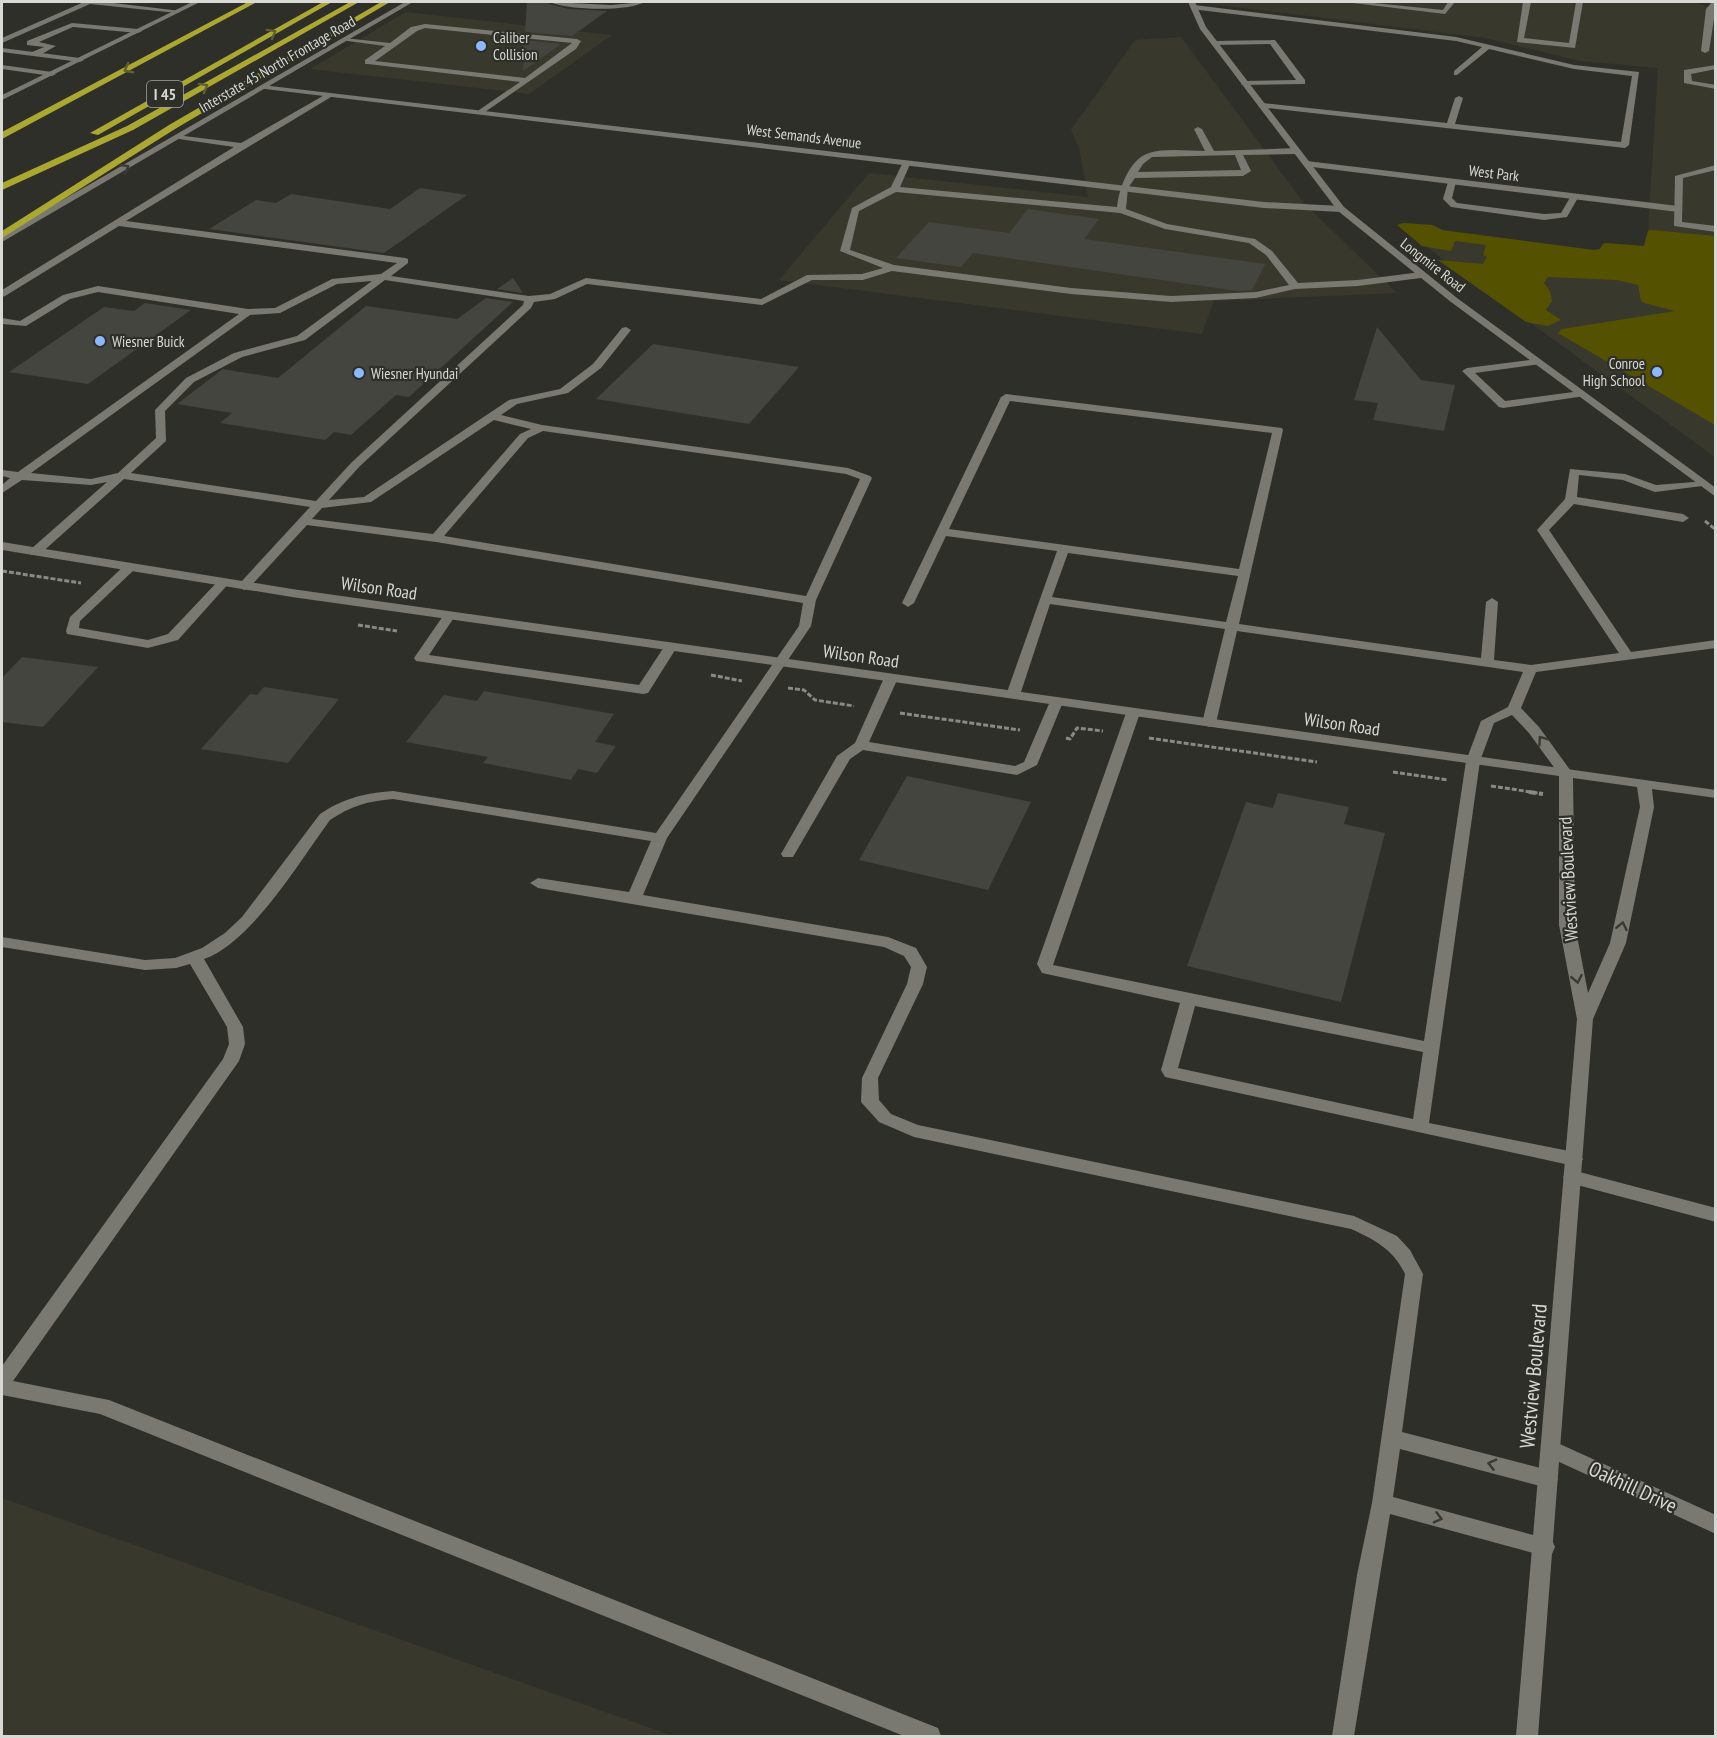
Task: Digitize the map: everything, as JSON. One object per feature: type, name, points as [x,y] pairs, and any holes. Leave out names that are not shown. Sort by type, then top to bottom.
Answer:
[{"type":"highway","name":"I 45","points":[[2,136],[253,2]]},
{"type":"highway","name":"I 45","points":[[2,186],[328,2]]},
{"type":"highway","points":[[2,186],[130,128],[356,2]]},
{"type":"highway","points":[[2,237],[172,127],[386,2]]},
{"type":"street","points":[[2,41],[89,2],[177,11]]},
{"type":"street","points":[[2,98],[196,2]]},
{"type":"street","name":"Interstate 45 North Frontage Road","points":[[2,237],[179,137],[409,2]]},
{"type":"street","points":[[554,2],[618,7],[633,6],[640,2]]},
{"type":"street","points":[[1348,2],[1445,12],[1450,2]]},
{"type":"street","points":[[1527,2],[1520,40],[1572,46],[1580,2]]},
{"type":"street","points":[[1705,51],[1710,9],[1714,2]]},
{"type":"street","points":[[1193,4],[1456,39],[1574,67],[1636,74],[1625,145],[1262,105]]},
{"type":"street","name":"Longmire Road","points":[[1193,4],[1203,27],[1341,209],[1421,275],[1716,494]]},
{"type":"street","points":[[35,54],[52,46],[30,44],[72,25],[138,31]]},
{"type":"street","points":[[482,112],[573,47],[577,41],[425,26],[414,29],[368,62],[526,80]]},
{"type":"street","points":[[345,40],[392,45]]},
{"type":"street","points":[[1215,43],[1272,42],[1302,82],[1245,83]]},
{"type":"street","points":[[1457,73],[1487,47]]},
{"type":"street","points":[[2,50],[80,60]]},
{"type":"street","points":[[2,67],[52,74]]},
{"type":"street","points":[[1716,67],[1687,72],[1689,83],[1716,87]]},
{"type":"street","name":"West Semands Avenue","points":[[265,87],[1275,206],[1341,209]]},
{"type":"street","points":[[2,294],[328,95]]},
{"type":"street","points":[[1450,126],[1459,98]]},
{"type":"street","points":[[1198,129],[1211,154]]},
{"type":"street","points":[[179,137],[242,146]]},
{"type":"street","points":[[1121,210],[1124,188],[1140,162],[1150,155],[1297,151]]},
{"type":"street","points":[[1133,175],[1243,173],[1247,171],[1247,167],[1238,153]]},
{"type":"street","points":[[895,189],[907,162]]},
{"type":"street","name":"West Park","points":[[1307,164],[1677,209]]},
{"type":"street","points":[[1716,168],[1679,176],[1677,209],[1677,224],[1716,229]]},
{"type":"street","points":[[1452,182],[1447,199],[1454,205],[1544,218],[1564,215],[1575,196]]},
{"type":"street","points":[[1294,286],[1269,253],[1252,241],[1165,225],[1121,210],[895,189],[855,210],[845,251],[892,268],[1071,291],[1171,299],[1256,295],[1294,286],[1358,283],[1421,275]]},
{"type":"street","points":[[36,552],[162,440],[160,410],[190,380],[238,355],[301,338],[405,261],[117,223]]},
{"type":"street","points":[[2,321],[22,324],[64,296],[80,290],[98,289],[248,312],[277,311],[334,281],[382,278],[529,298],[552,297],[586,281],[762,302],[810,277],[863,277],[892,268]]},
{"type":"street","points":[[244,586],[356,464],[528,306],[529,298]]},
{"type":"street","points":[[2,490],[248,312]]},
{"type":"street","points":[[2,473],[91,482],[122,475],[318,505],[367,500],[513,402],[564,391],[597,366],[626,330]]},
{"type":"street","points":[[1537,362],[1467,371],[1503,405],[1581,394]]},
{"type":"street","points":[[908,603],[1005,397],[1278,430],[1209,723]]},
{"type":"street","points":[[492,416],[542,428],[848,471],[866,478],[810,600],[805,626],[782,663],[660,838],[634,898]]},
{"type":"street","points":[[436,538],[525,436],[542,428]]},
{"type":"street","points":[[1626,654],[1543,530],[1571,500],[1574,471],[1625,477],[1655,489],[1702,483]]},
{"type":"street","points":[[1571,500],[1683,518]]},
{"type":"street","points":[[304,521],[436,538],[810,600]]},
{"type":"street","points":[[942,532],[1244,573]]},
{"type":"street","name":"Wilson Road","points":[[2,546],[244,586],[449,616],[1716,794]]},
{"type":"street","points":[[1013,696],[1044,600],[1064,548]]},
{"type":"street","points":[[130,567],[74,620],[72,631],[148,644],[172,637],[224,582]]},
{"type":"street","points":[[1044,600],[1531,669],[1626,654],[1716,644]]},
{"type":"street","points":[[1487,662],[1492,602]]},
{"type":"street","points":[[449,616],[421,658],[643,690],[671,647]]},
{"type":"street","points":[[1420,1127],[1473,761],[1488,721],[1514,709],[1531,669]]},
{"type":"street","points":[[788,854],[844,756],[861,745],[891,678]]},
{"type":"street","points":[[861,745],[1017,771],[1030,765],[1056,702]]},
{"type":"street","points":[[1514,709],[1534,730],[1566,774]]},
{"type":"street","points":[[1133,713],[1045,964],[1048,969],[1432,1048]]},
{"type":"street","name":"Westview Boulevard","points":[[1527,1737],[1585,1019],[1567,925],[1566,774]]},
{"type":"street","name":"Westview Boulevard","points":[[1585,1019],[1618,943],[1647,807],[1644,784]]},
{"type":"street","points":[[2,942],[145,964],[176,963],[208,952],[231,937],[248,921],[325,817],[343,805],[365,797],[393,795],[660,838]]},
{"type":"street","points":[[538,883],[888,942],[910,952],[919,967],[915,984],[870,1078],[870,1102],[885,1118],[914,1131],[1354,1223],[1386,1236],[1408,1258],[1414,1274],[1382,1503],[1368,1575],[1343,1737]]},
{"type":"street","points":[[2,1381],[231,1061],[237,1044],[235,1027],[194,956]]},
{"type":"street","points":[[1189,999],[1169,1070],[1171,1073],[1420,1127],[1573,1168],[1716,1215]]},
{"type":"street","points":[[2,1387],[102,1406],[930,1737]]},
{"type":"street","points":[[1391,1438],[1548,1479]]},
{"type":"street","name":"Oakhill Drive","points":[[1551,1449],[1716,1524]]},
{"type":"street","points":[[1382,1503],[1544,1547]]},
{"type":"shaded area","points":[[1211,2],[1693,2],[1715,9],[1715,240],[1648,231],[1658,68],[1580,61],[1485,38],[1211,4]]},
{"type":"shaded area","points":[[406,12],[612,35],[529,94],[310,69]]},
{"type":"shaded area","points":[[1181,37],[1303,202],[1397,293],[1214,301],[1202,334],[779,280],[869,173],[1088,197],[1079,148],[1071,130],[1135,40]]},
{"type":"shaded area","name":"Conroe High School","points":[[1403,223],[1433,225],[1442,230],[1594,250],[1600,249],[1606,243],[1644,246],[1648,231],[1652,230],[1715,236],[1715,425],[1558,333],[1562,329],[1675,311],[1641,301],[1638,285],[1617,280],[1548,277],[1544,283],[1550,291],[1552,301],[1546,310],[1561,320],[1548,326],[1526,322],[1438,260],[1483,264],[1487,257],[1483,255],[1486,245],[1455,241],[1451,251],[1422,246],[1397,225]]},
{"type":"shaded area","name":"Conroe High School","points":[[1404,228],[1715,268],[1715,457],[1445,261]]},
{"type":"shaded area","points":[[2,1498],[673,1736],[2,1736]]},
{"type":"building","points":[[527,2],[548,2],[569,9],[607,11],[572,36],[525,32]]},
{"type":"building","points":[[524,40],[561,44],[523,71]]},
{"type":"building","points":[[420,188],[467,195],[384,253],[209,229],[256,200],[276,203],[291,194],[390,209]]},
{"type":"building","points":[[1028,209],[1099,219],[1084,239],[1265,264],[1252,290],[1238,291],[973,253],[961,267],[896,258],[929,222],[1009,233]]},
{"type":"building","points":[[513,278],[523,293],[497,289]]},
{"type":"building","name":"Wiesner Hyundai","points":[[486,298],[513,302],[409,397],[396,395],[351,435],[334,432],[325,440],[220,423],[232,413],[177,404],[223,369],[278,378],[366,306],[457,319]]},
{"type":"building","name":"Wiesner Buick","points":[[145,303],[191,310],[88,384],[9,372],[104,307],[134,311]]},
{"type":"building","points":[[1377,327],[1421,380],[1455,385],[1444,431],[1373,420],[1378,403],[1354,400]]},
{"type":"building","points":[[653,344],[799,367],[749,424],[596,399]]},
{"type":"building","points":[[22,657],[98,667],[43,727],[2,722],[2,678]]},
{"type":"building","points":[[264,687],[339,699],[288,763],[201,749],[250,694],[257,695]]},
{"type":"building","points":[[484,691],[614,714],[595,742],[616,746],[597,773],[578,769],[571,780],[483,763],[488,757],[406,742],[444,695],[477,701]]},
{"type":"building","points":[[907,776],[1031,802],[988,890],[859,860]]},
{"type":"building","points":[[1278,793],[1349,807],[1344,824],[1385,833],[1341,1002],[1187,966],[1246,802],[1273,808]]},
{"type":"place","name":"Caliber Collision","points":[[481,46]]},
{"type":"place","name":"Wiesner Buick","points":[[100,341]]},
{"type":"place","name":"Conroe High School","points":[[1657,372]]},
{"type":"place","name":"Wiesner Hyundai","points":[[359,373]]}]
